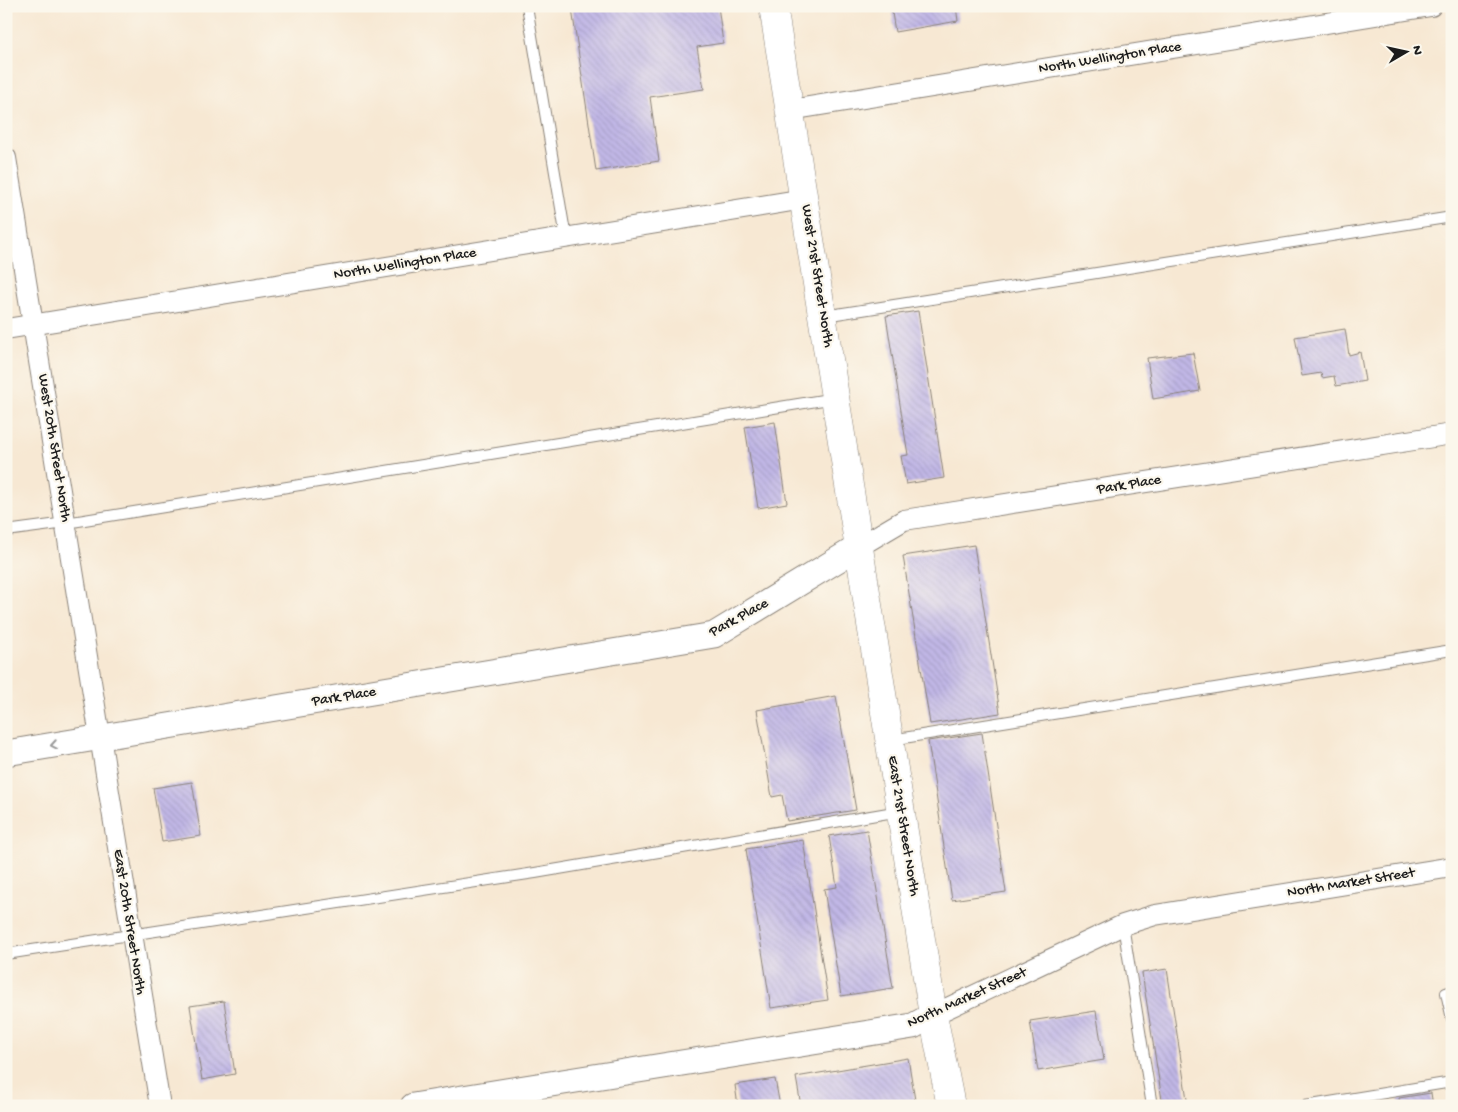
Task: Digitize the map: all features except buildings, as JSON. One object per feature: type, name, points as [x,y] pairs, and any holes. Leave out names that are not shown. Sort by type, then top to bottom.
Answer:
[{"type":"main road","name":"West 21st Street North","points":[[773,6],[860,546]]},
{"type":"main road","name":"East 21st Street North","points":[[860,546],[933,1015],[951,1106]]},
{"type":"street","name":"North Wellington Place","points":[[790,110],[1431,6]]},
{"type":"street","name":"West 20th Street North","points":[[6,158],[101,737]]},
{"type":"street","name":"North Wellington Place","points":[[6,329],[804,199]]},
{"type":"street","name":"Park Place","points":[[6,754],[714,635],[904,520],[1452,434]]},
{"type":"street","name":"East 20th Street North","points":[[101,737],[131,935],[160,1106]]},
{"type":"street","name":"North Market Street","points":[[412,1106],[913,1026],[1123,925],[1155,915],[1452,867]]},
{"type":"lane","points":[[527,6],[566,238]]},
{"type":"lane","points":[[823,316],[1452,217]]},
{"type":"lane","points":[[6,530],[66,523],[836,398]]},
{"type":"lane","points":[[890,740],[1452,650]]},
{"type":"lane","points":[[6,954],[535,873],[901,811]]},
{"type":"lane","points":[[1123,925],[1152,1106]]},
{"type":"lane","points":[[1452,991],[1446,993],[1452,1019]]},
{"type":"lane","points":[[1305,1106],[1452,1082]]}]
